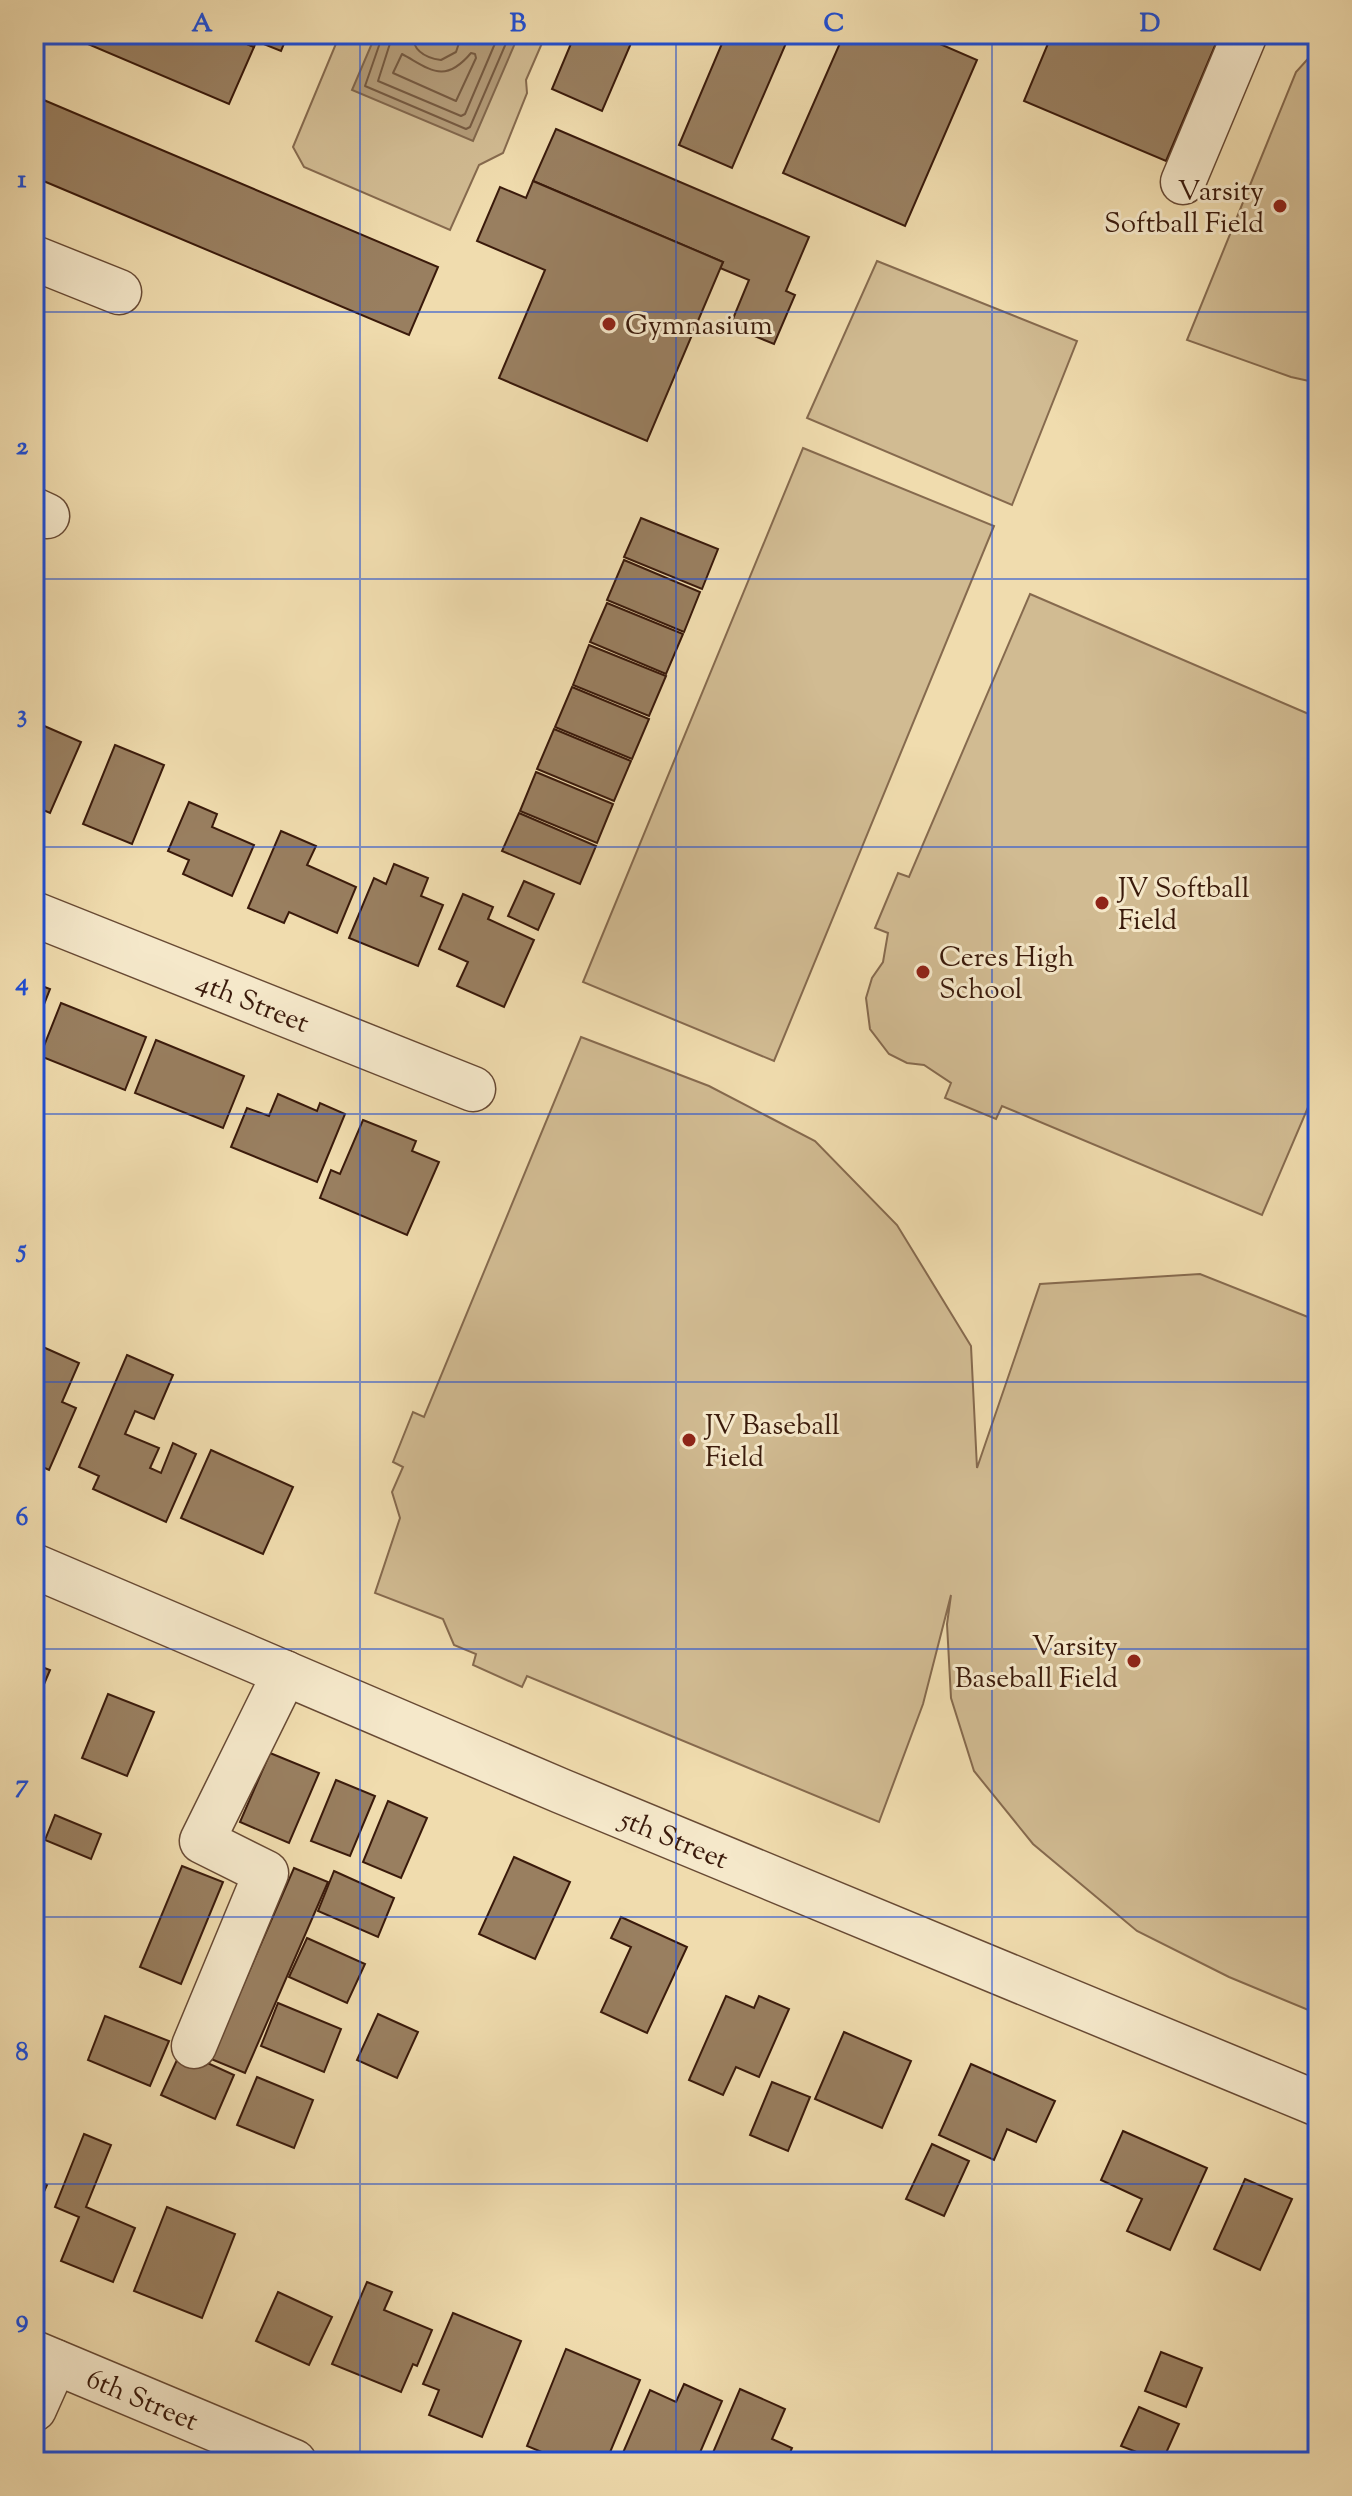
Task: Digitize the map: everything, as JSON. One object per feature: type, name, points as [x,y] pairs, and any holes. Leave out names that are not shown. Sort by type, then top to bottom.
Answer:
[{"type":"street","points":[[1183,182],[1245,34]]},
{"type":"street","points":[[34,258],[119,292]]},
{"type":"street","name":"4th Street","points":[[34,914],[473,1089]]},
{"type":"street","name":"5th Street","points":[[34,1566],[561,1791],[1318,2104]]},
{"type":"street","points":[[194,2046],[266,1873],[202,1841],[285,1673]]},
{"type":"street","points":[[34,2409],[44,2358]]},
{"type":"street","name":"6th Street","points":[[44,2358],[294,2462]]},
{"type":"shaded area","points":[[340,34],[546,34],[526,80],[527,93],[503,153],[479,165],[450,230],[304,167],[293,147]]},
{"type":"shaded area","name":"Varsity Softball Field","points":[[1318,34],[1318,383],[1291,377],[1187,340],[1296,72],[1315,51]]},
{"type":"shaded area","points":[[877,261],[1077,341],[1012,505],[807,418]]},
{"type":"shaded area","points":[[803,448],[994,526],[774,1061],[583,982]]},
{"type":"shaded area","name":"JV Softball Field","points":[[1030,594],[1318,718],[1318,1084],[1262,1215],[1002,1106],[996,1119],[945,1098],[951,1083],[924,1065],[907,1063],[889,1054],[870,1029],[866,998],[872,978],[883,962],[888,933],[875,928],[898,873],[909,877]]},
{"type":"shaded area","points":[[581,1037],[709,1086],[815,1141],[897,1225],[971,1346],[977,1468],[1040,1284],[1200,1274],[1318,1321],[1318,2014],[1229,1977],[1137,1931],[1033,1844],[974,1771],[951,1698],[947,1624],[951,1595],[923,1704],[879,1822],[527,1676],[522,1687],[473,1665],[476,1654],[454,1645],[443,1619],[375,1593],[400,1518],[392,1492],[403,1467],[393,1462],[413,1412],[424,1417]]},
{"type":"water","points":[[376,34],[422,34],[441,42],[445,34],[519,34],[473,141],[352,90]]},
{"type":"building","points":[[78,34],[223,34],[254,47],[229,104],[76,39]]},
{"type":"building","points":[[223,34],[259,34],[254,47]]},
{"type":"building","points":[[259,34],[288,34],[281,51],[256,41]]},
{"type":"building","points":[[575,34],[635,34],[602,111],[552,89]]},
{"type":"building","points":[[726,34],[790,34],[732,168],[679,145]]},
{"type":"building","points":[[844,34],[917,34],[977,60],[905,226],[783,173]]},
{"type":"building","points":[[1052,34],[1220,34],[1166,161],[1024,101]]},
{"type":"building","points":[[39,98],[438,267],[409,335],[34,177],[34,110]]},
{"type":"building","points":[[556,129],[809,237],[786,291],[795,295],[774,344],[730,326],[749,280],[720,268],[723,262],[533,181]]},
{"type":"building","name":"Gymnasium","points":[[533,181],[723,262],[647,441],[499,378],[545,270],[477,241],[500,187],[526,198]]},
{"type":"building","points":[[641,518],[718,549],[702,589],[624,557]]},
{"type":"building","points":[[624,560],[700,592],[684,632],[607,600]]},
{"type":"building","points":[[607,603],[683,634],[666,674],[590,642]]},
{"type":"building","points":[[589,645],[666,676],[649,716],[573,685]]},
{"type":"building","points":[[572,687],[649,719],[632,759],[555,727]]},
{"type":"building","points":[[42,725],[81,742],[50,813],[34,806],[34,732],[38,734]]},
{"type":"building","points":[[554,729],[631,761],[614,801],[537,769]]},
{"type":"building","points":[[115,745],[164,765],[132,844],[83,824]]},
{"type":"building","points":[[536,772],[613,804],[597,843],[520,811]]},
{"type":"building","points":[[189,802],[217,814],[212,827],[254,845],[232,896],[183,874],[189,860],[168,851]]},
{"type":"building","points":[[519,813],[596,846],[580,884],[502,851]]},
{"type":"building","points":[[281,831],[316,846],[307,865],[356,887],[337,933],[289,912],[284,923],[248,908]]},
{"type":"building","points":[[394,864],[428,878],[421,896],[443,905],[418,966],[349,938],[374,878],[386,884]]},
{"type":"building","points":[[524,881],[554,894],[538,930],[508,916]]},
{"type":"building","points":[[463,894],[493,907],[488,919],[534,940],[504,1007],[457,986],[468,962],[439,949]]},
{"type":"building","points":[[34,983],[50,989],[34,1030]]},
{"type":"building","points":[[61,1003],[146,1037],[125,1090],[40,1056]]},
{"type":"building","points":[[156,1040],[244,1076],[223,1128],[135,1093]]},
{"type":"building","points":[[278,1094],[317,1111],[320,1103],[345,1114],[317,1182],[231,1147],[247,1108],[269,1116]]},
{"type":"building","points":[[363,1120],[416,1141],[412,1151],[439,1162],[407,1235],[320,1198],[331,1170],[340,1174]]},
{"type":"building","points":[[34,1343],[79,1363],[62,1402],[76,1408],[49,1470],[34,1463]]},
{"type":"building","points":[[127,1355],[173,1375],[154,1419],[135,1411],[125,1434],[159,1448],[150,1468],[161,1473],[173,1443],[196,1454],[166,1522],[93,1489],[99,1476],[79,1467]]},
{"type":"building","points":[[211,1450],[293,1487],[263,1554],[181,1518]]},
{"type":"building","points":[[34,1664],[50,1670],[34,1708]]},
{"type":"building","points":[[108,1694],[154,1712],[127,1776],[82,1758]]},
{"type":"building","points":[[270,1753],[319,1773],[289,1843],[240,1822]]},
{"type":"building","points":[[336,1780],[375,1796],[350,1856],[311,1841]]},
{"type":"building","points":[[388,1801],[427,1818],[401,1878],[363,1862]]},
{"type":"building","points":[[55,1815],[101,1834],[91,1859],[45,1840]]},
{"type":"building","points":[[514,1857],[570,1882],[535,1959],[479,1934]]},
{"type":"building","points":[[182,1866],[223,1882],[181,1984],[140,1967]]},
{"type":"building","points":[[294,1868],[328,1882],[245,2073],[211,2059]]},
{"type":"building","points":[[334,1871],[394,1898],[378,1937],[318,1911]]},
{"type":"building","points":[[621,1917],[687,1947],[647,2033],[601,2012],[631,1947],[611,1938]]},
{"type":"building","points":[[307,1938],[365,1964],[347,2003],[289,1977]]},
{"type":"building","points":[[726,1996],[754,2008],[759,1996],[789,2009],[759,2077],[736,2067],[723,2095],[689,2080]]},
{"type":"building","points":[[278,2003],[341,2029],[324,2072],[261,2046]]},
{"type":"building","points":[[378,2014],[418,2032],[397,2078],[357,2060]]},
{"type":"building","points":[[105,2016],[169,2041],[150,2086],[88,2060]]},
{"type":"building","points":[[844,2032],[911,2061],[882,2128],[815,2099]]},
{"type":"building","points":[[181,2051],[234,2075],[215,2119],[161,2095]]},
{"type":"building","points":[[971,2064],[1055,2101],[1036,2142],[1007,2129],[994,2160],[939,2135]]},
{"type":"building","points":[[257,2077],[313,2100],[294,2148],[237,2125]]},
{"type":"building","points":[[772,2082],[810,2097],[788,2151],[750,2135]]},
{"type":"building","points":[[1123,2131],[1207,2168],[1170,2250],[1127,2231],[1142,2199],[1101,2180]]},
{"type":"building","points":[[84,2134],[111,2145],[86,2207],[135,2228],[113,2282],[61,2261],[79,2217],[55,2207]]},
{"type":"building","points":[[932,2144],[969,2161],[944,2216],[906,2199]]},
{"type":"building","points":[[34,2179],[47,2185],[34,2214]]},
{"type":"building","points":[[1245,2179],[1292,2199],[1260,2270],[1214,2249]]},
{"type":"building","points":[[167,2207],[235,2234],[202,2318],[134,2291]]},
{"type":"building","points":[[367,2282],[392,2292],[384,2310],[432,2330],[417,2366],[413,2364],[401,2392],[332,2364]]},
{"type":"building","points":[[278,2292],[332,2317],[309,2365],[256,2341]]},
{"type":"building","points":[[453,2313],[521,2341],[482,2437],[429,2415],[439,2390],[423,2384]]},
{"type":"building","points":[[566,2349],[640,2380],[606,2462],[566,2462],[527,2446]]},
{"type":"building","points":[[1161,2352],[1202,2368],[1186,2407],[1145,2391]]},
{"type":"building","points":[[684,2384],[722,2401],[696,2462],[619,2462],[650,2390],[676,2402]]},
{"type":"building","points":[[740,2389],[785,2409],[772,2439],[792,2448],[786,2462],[709,2462]]},
{"type":"building","points":[[1139,2407],[1179,2424],[1162,2462],[1121,2446]]},
{"type":"place","name":"Varsity Softball Field","points":[[1280,206]]},
{"type":"place","name":"Gymnasium","points":[[609,324]]},
{"type":"place","name":"JV Softball Field","points":[[1102,903]]},
{"type":"place","name":"Ceres High School","points":[[923,972]]},
{"type":"place","name":"JV Baseball Field","points":[[689,1440]]},
{"type":"place","name":"Varsity Baseball Field","points":[[1134,1661]]}]
